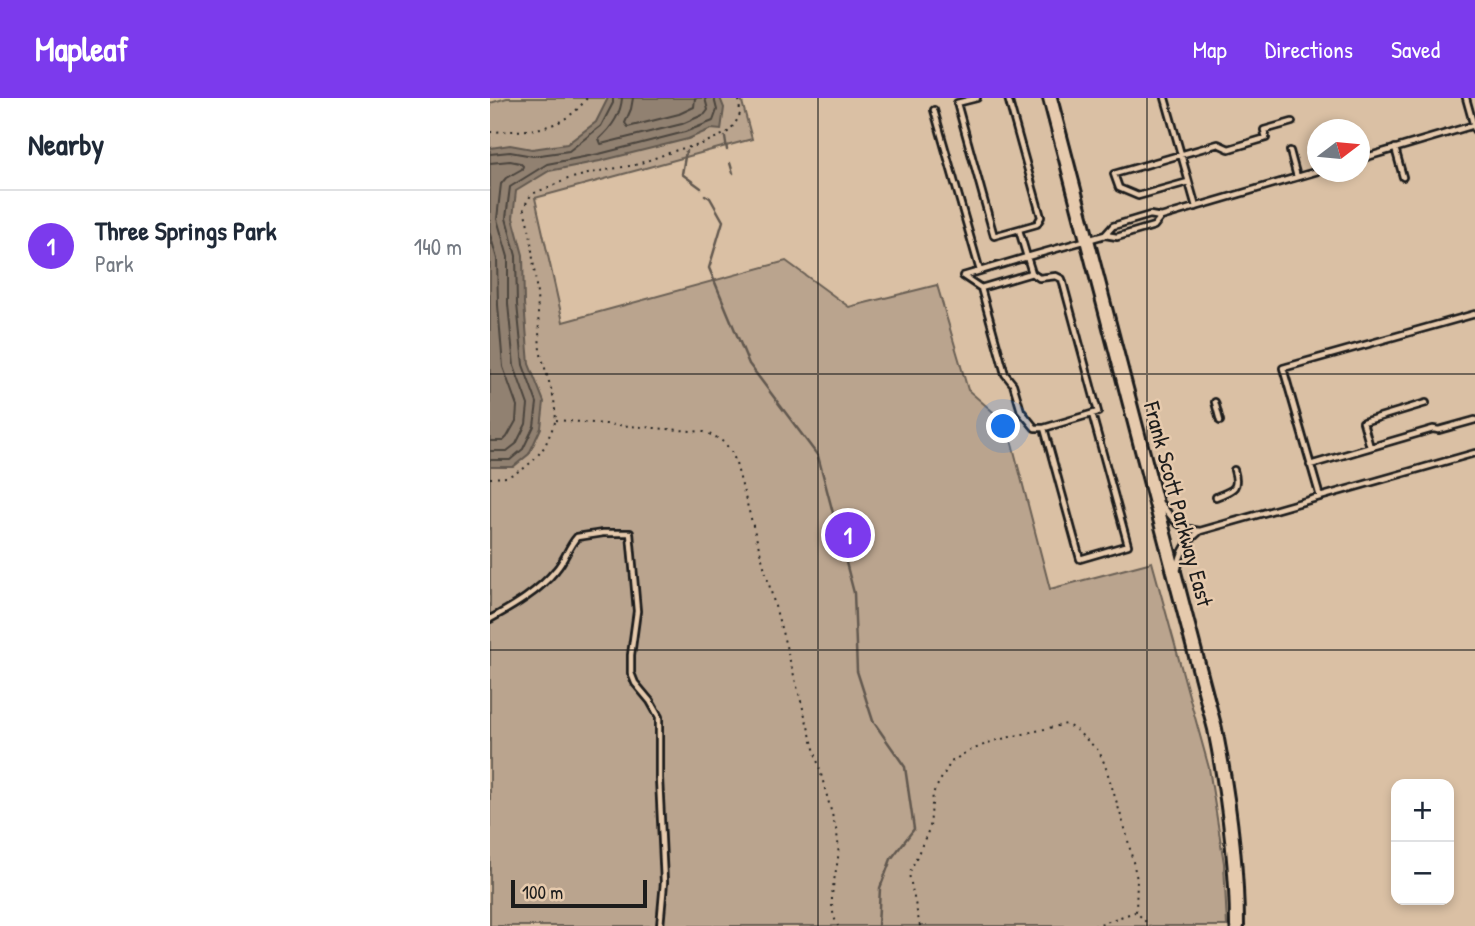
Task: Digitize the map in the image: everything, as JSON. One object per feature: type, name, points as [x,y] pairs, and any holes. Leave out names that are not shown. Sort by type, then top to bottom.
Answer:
[{"type":"main road","name":"Frank Scott Parkway East","points":[[1050,98],[1215,729],[1234,847],[1237,926]]},
{"type":"lane","points":[[977,98],[957,103],[995,236],[1037,224],[1041,217],[1007,98]]},
{"type":"lane","points":[[1165,98],[1196,207]]},
{"type":"lane","points":[[1370,156],[1474,128],[1466,98]]},
{"type":"lane","points":[[934,110],[980,271]]},
{"type":"lane","points":[[1188,181],[1138,196],[1119,188],[1114,174],[1218,144],[1229,149],[1266,138],[1264,130],[1292,122]]},
{"type":"lane","points":[[1395,148],[1403,177]]},
{"type":"lane","points":[[1290,151],[1297,177]]},
{"type":"lane","points":[[1105,235],[1113,226],[1150,215],[1161,217],[1307,174]]},
{"type":"lane","points":[[1019,230],[1027,257],[1032,273],[1039,278],[1056,276],[1062,279],[1098,412],[1044,428],[1035,428],[1021,411],[1013,384],[1005,374],[981,288],[963,276],[1027,257],[1105,235],[1117,237],[1154,226],[1161,217]]},
{"type":"lane","points":[[981,288],[1032,273]]},
{"type":"lane","points":[[1320,497],[1283,368],[1475,314]]},
{"type":"lane","points":[[1214,401],[1220,421]]},
{"type":"lane","points":[[1370,447],[1363,422],[1426,403]]},
{"type":"lane","points":[[1044,428],[1080,558],[1128,545],[1092,414]]},
{"type":"lane","points":[[1310,465],[1433,429],[1440,430],[1475,420]]},
{"type":"lane","points":[[1155,496],[1179,525],[1200,531],[1475,453]]},
{"type":"lane","points":[[1216,497],[1234,489],[1234,470]]},
{"type":"lane","points":[[1177,580],[1179,558],[1190,540],[1200,531]]},
{"type":"lane","points":[[490,620],[544,583],[558,568],[569,546],[577,537],[630,533],[637,611],[631,673],[635,683],[659,716],[664,882],[660,926]]},
{"type":"path","points":[[490,132],[538,130],[554,125],[575,111],[587,98]]},
{"type":"path","points":[[490,478],[507,477],[535,459],[545,446],[556,420],[554,399],[540,351],[537,294],[530,233],[524,209],[527,201],[532,194],[568,179],[635,165],[713,139],[727,132],[735,124],[740,114],[739,98]]},
{"type":"path","points":[[556,420],[704,432],[718,438],[731,450],[836,829],[838,856],[832,908],[838,926]]},
{"type":"path","points":[[920,926],[909,874],[930,827],[933,793],[951,762],[993,741],[1066,724],[1099,751],[1105,765],[1138,879],[1136,912],[1150,926]]},
{"type":"path","points":[[1094,926],[1136,912]]},
{"type":"shaded area","points":[[507,98],[741,98],[752,139],[535,198],[563,322],[786,261],[849,307],[937,285],[968,390],[1007,424],[1050,589],[1152,562],[1209,768],[1224,863],[1227,926],[490,926],[490,103]]},
{"type":"water","points":[[608,98],[720,98],[724,108],[721,130],[711,129],[688,139],[549,171],[516,191],[513,218],[523,255],[529,364],[544,402],[541,428],[529,454],[513,467],[490,467],[490,148],[510,145],[532,149],[567,144],[596,122]]},
{"type":"waterway","points":[[725,137],[727,150]]},
{"type":"waterway","points":[[686,151],[682,174],[701,188]]},
{"type":"waterway","points":[[730,163],[733,173]]},
{"type":"waterway","points":[[705,195],[710,198],[723,221],[709,268],[749,364],[818,456],[854,593],[857,671],[873,721],[905,767],[914,829],[891,859],[880,888],[878,926]]},
{"type":"place","name":"Three Springs Park","points":[[848,535]]}]
